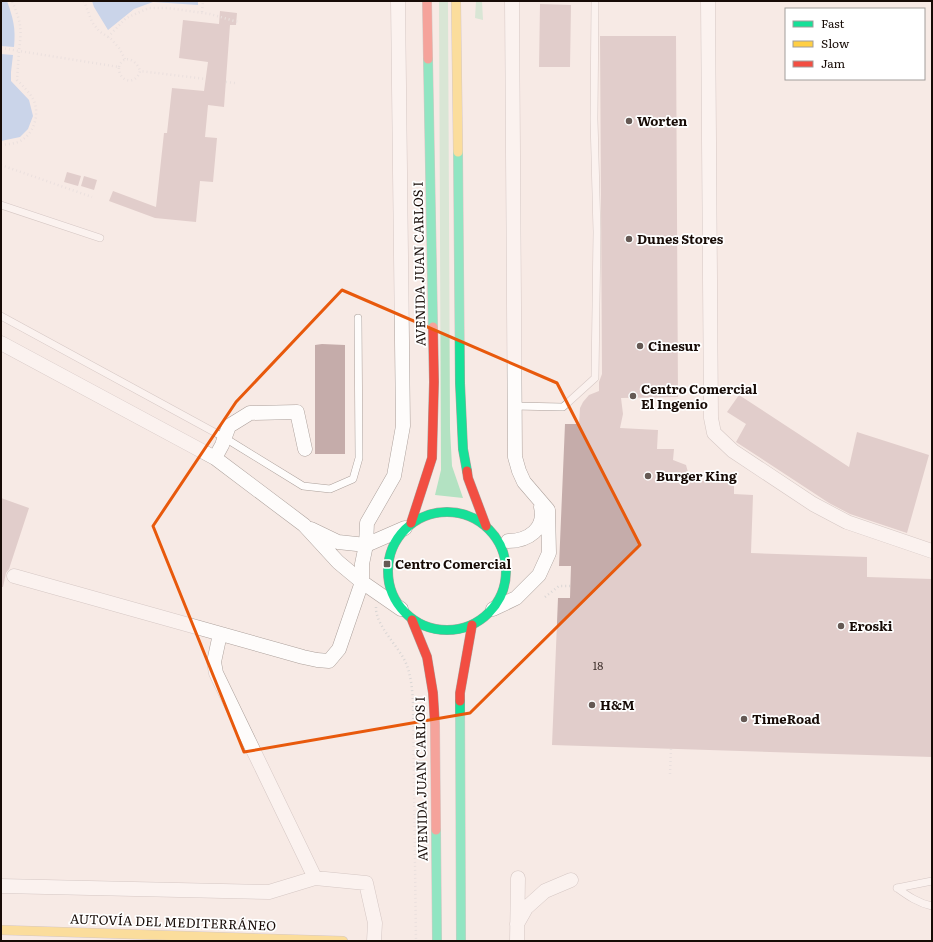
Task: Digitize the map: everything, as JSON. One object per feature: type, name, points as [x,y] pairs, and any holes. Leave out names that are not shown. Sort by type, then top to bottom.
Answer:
[{"type":"main road","name":"AVENIDA JUAN CARLOS I","points":[[408,526],[432,458],[434,382],[427,1]]},
{"type":"main road","points":[[456,1],[460,383],[463,449],[468,478],[486,526]]},
{"type":"main road","points":[[453,511],[474,518],[486,526],[497,538],[503,550],[507,573],[501,597],[494,609],[472,625],[461,629],[444,631],[422,625],[412,620],[401,609],[389,587],[387,564],[393,544],[408,526],[433,513],[453,511]]},
{"type":"main road","name":"AVENIDA JUAN CARLOS I","points":[[412,620],[427,657],[433,693],[435,725],[437,941]]},
{"type":"main road","points":[[461,941],[460,693],[472,625]]},
{"type":"main road","name":"AUTOVÍA DEL MEDITERRÁNEO","points":[[1,930],[343,941]]},
{"type":"street","points":[[14,576],[303,657],[329,661],[335,656],[339,649],[362,582],[362,564],[366,546],[367,523],[394,476],[403,426],[398,1]]},
{"type":"street","points":[[494,609],[516,598],[539,575],[549,553],[548,510],[524,482],[515,457],[512,1]]},
{"type":"street","points":[[708,1],[711,418],[714,433],[732,451],[813,504],[847,522],[932,551]]},
{"type":"street","points":[[1,343],[215,458],[304,526],[338,562],[362,582],[401,609]]},
{"type":"street","points":[[215,458],[229,426],[250,413],[296,412],[305,449]]},
{"type":"street","points":[[508,541],[518,541],[531,535],[537,528],[542,518],[542,508],[536,496]]},
{"type":"street","points":[[304,526],[338,542],[366,546],[408,526]]},
{"type":"street","points":[[220,634],[214,662],[216,673],[315,878]]},
{"type":"street","points":[[1,886],[269,892],[315,878],[366,883],[375,923],[374,941]]},
{"type":"street","points":[[517,941],[518,878]]},
{"type":"street","points":[[517,924],[526,908],[545,891],[571,880]]},
{"type":"lane","points":[[514,406],[563,408],[595,378],[597,232],[594,112],[594,1]]},
{"type":"lane","points":[[1,205],[100,238]]},
{"type":"lane","points":[[1,316],[225,438],[303,486],[330,488],[354,479],[359,458],[358,318]]},
{"type":"lane","points":[[932,881],[897,888],[922,904],[932,906]]},
{"type":"path","points":[[1,145],[17,142],[23,139],[33,128],[35,120],[36,106],[33,99],[17,80],[21,27],[20,19],[12,1]]},
{"type":"path","points":[[84,1],[92,22],[99,31],[108,37],[119,48],[125,59]]},
{"type":"path","points":[[202,12],[203,1]]},
{"type":"path","points":[[108,37],[126,18],[149,8],[168,8],[202,12],[238,22]]},
{"type":"path","points":[[1,48],[119,67]]},
{"type":"path","points":[[125,59],[121,62],[119,67],[120,75],[124,79],[130,81],[135,79],[139,75],[140,71]]},
{"type":"path","points":[[125,59],[135,62],[140,71]]},
{"type":"path","points":[[140,71],[206,79]]},
{"type":"path","points":[[226,82],[236,83]]},
{"type":"path","points":[[1,165],[92,197]]},
{"type":"path","points":[[545,597],[559,586],[570,586]]},
{"type":"path","points":[[376,605],[378,621],[392,640],[405,662],[412,687],[416,941]]},
{"type":"path","points":[[670,774],[671,749]]},
{"type":"highlighted area","points":[[342,290],[557,383],[640,545],[470,713],[244,752],[153,526],[236,402]]},
{"type":"green space","points":[[439,1],[448,1],[450,429],[452,466],[463,498],[435,495],[441,470]]},
{"type":"green space","points":[[476,1],[482,1],[483,20],[475,18]]},
{"type":"water","points":[[1,1],[7,1],[14,23],[14,47],[1,46]]},
{"type":"water","points":[[92,1],[198,1],[198,5],[153,2],[134,9],[108,30]]},
{"type":"water","points":[[1,54],[13,55],[11,81],[29,100],[33,116],[28,129],[20,137],[1,141]]},
{"type":"building","points":[[540,4],[571,5],[570,67],[539,67]]},
{"type":"building","points":[[220,11],[237,13],[236,25],[230,25],[224,107],[208,105],[205,137],[217,138],[213,182],[200,181],[196,222],[155,218],[109,201],[113,191],[156,207],[164,133],[167,133],[172,88],[204,91],[208,62],[179,58],[183,20],[219,24]]},
{"type":"building","name":"Centro Comercial El Ingenio","points":[[600,36],[676,36],[678,397],[621,398],[623,414],[620,428],[658,430],[657,449],[674,449],[673,460],[686,465],[689,476],[702,477],[702,481],[734,482],[734,494],[753,495],[751,553],[867,557],[867,577],[932,579],[932,757],[552,745],[558,598],[570,598],[571,566],[559,566],[565,424],[579,424],[580,408],[589,395],[599,391],[599,382],[602,374]]},
{"type":"building","points":[[67,172],[81,176],[78,186],[64,182]]},
{"type":"building","points":[[84,176],[97,180],[94,190],[81,186]]},
{"type":"building","points":[[315,345],[345,345],[345,454],[315,454]]},
{"type":"building","points":[[739,395],[849,467],[857,432],[929,455],[907,533],[850,514],[829,503],[736,442],[746,424],[727,412]]},
{"type":"building","points":[[1,498],[29,508],[9,569],[6,573],[3,587],[1,587]]},
{"type":"traffic: fast","points":[[428,59],[433,327]]},
{"type":"traffic: fast","points":[[458,152],[460,383],[463,449],[467,471]]},
{"type":"traffic: fast","points":[[447,512],[470,516],[489,529],[502,548],[506,571],[502,594],[489,613],[470,626],[447,630],[424,626],[405,613],[392,594],[388,571],[392,548],[405,529],[424,516],[447,512]]},
{"type":"traffic: fast","points":[[460,701],[461,941]]},
{"type":"traffic: fast","points":[[436,830],[437,941]]},
{"type":"traffic: slow","points":[[456,1],[458,152]]},
{"type":"traffic: slow","points":[[1,930],[343,941]]},
{"type":"traffic: jam","points":[[427,1],[428,59]]},
{"type":"traffic: jam","points":[[411,523],[432,458],[434,382],[433,327]]},
{"type":"traffic: jam","points":[[467,471],[468,478],[486,526]]},
{"type":"traffic: jam","points":[[412,620],[427,657],[433,693],[435,725],[436,830]]},
{"type":"traffic: jam","points":[[460,701],[460,693],[472,625]]},
{"type":"place","name":"Worten","points":[[629,121]]},
{"type":"place","name":"Dunes Stores","points":[[629,239]]},
{"type":"place","name":"Cinesur","points":[[640,346]]},
{"type":"place","name":"Centro Comercial El Ingenio","points":[[633,396]]},
{"type":"place","name":"Burger King","points":[[648,476]]},
{"type":"place","name":"Centro Comercial","points":[[387,564]]},
{"type":"place","name":"Eroski","points":[[841,626]]},
{"type":"place","name":"H&M","points":[[592,705]]},
{"type":"place","name":"TimeRoad","points":[[744,719]]}]
